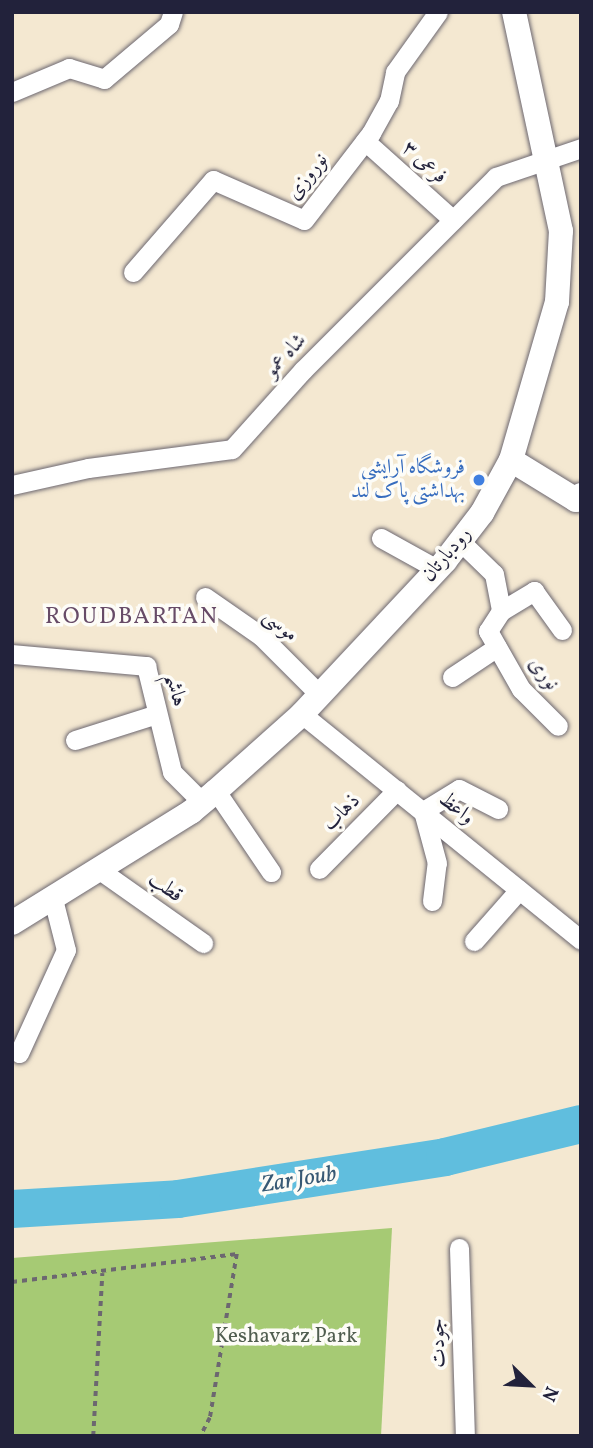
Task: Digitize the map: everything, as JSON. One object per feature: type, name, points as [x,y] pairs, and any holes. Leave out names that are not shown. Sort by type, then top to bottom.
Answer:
[{"type":"street","points":[[12,92],[69,68],[104,79],[169,24],[173,12]]},
{"type":"street","name":"نوروزی","points":[[133,272],[213,180],[304,220],[365,141],[389,101],[395,72],[438,12]]},
{"type":"street","name":"رودبارتان","points":[[12,923],[101,870],[209,797],[302,714],[437,569],[482,513],[511,460],[557,302],[561,231],[514,12]]},
{"type":"street","name":"فرعی ۳","points":[[365,141],[453,220]]},
{"type":"street","name":"شاه عمو","points":[[12,485],[88,468],[232,449],[303,370],[496,177],[581,148]]},
{"type":"street","points":[[511,460],[579,501]]},
{"type":"street","points":[[381,538],[437,569]]},
{"type":"street","name":"نوری","points":[[460,541],[494,574],[501,611],[488,631],[521,689],[558,726]]},
{"type":"street","points":[[501,611],[534,591],[562,630]]},
{"type":"street","name":"موسی","points":[[205,597],[261,636],[320,695]]},
{"type":"street","points":[[452,677],[497,647]]},
{"type":"street","name":"هاشم","points":[[12,654],[146,666],[172,772],[209,797],[271,872]]},
{"type":"street","points":[[75,740],[157,714]]},
{"type":"street","name":"واعظ","points":[[302,714],[581,940]]},
{"type":"street","points":[[432,901],[437,863],[423,811],[459,789],[498,810]]},
{"type":"street","name":"ذهاب","points":[[319,869],[397,790]]},
{"type":"street","name":"قطب","points":[[101,870],[203,943]]},
{"type":"street","points":[[474,941],[519,890]]},
{"type":"street","points":[[19,1054],[66,950],[54,899]]},
{"type":"street","name":"جودت","points":[[459,1248],[465,1436]]},
{"type":"path","points":[[12,1282],[102,1273],[237,1254],[210,1418],[201,1436]]},
{"type":"path","points":[[93,1436],[102,1273]]},
{"type":"green space","name":"Keshavarz Park","points":[[392,1228],[381,1436],[12,1436],[12,1258]]},
{"type":"waterway","name":"Zar Joub","points":[[12,1209],[178,1199],[445,1157],[581,1124]]},
{"type":"place","name":"فروشگاه آرایشی بهداشتی پاک لند","points":[[479,480]]},
{"type":"district","name":"ROUDBARTAN","points":[[132,617]]}]
